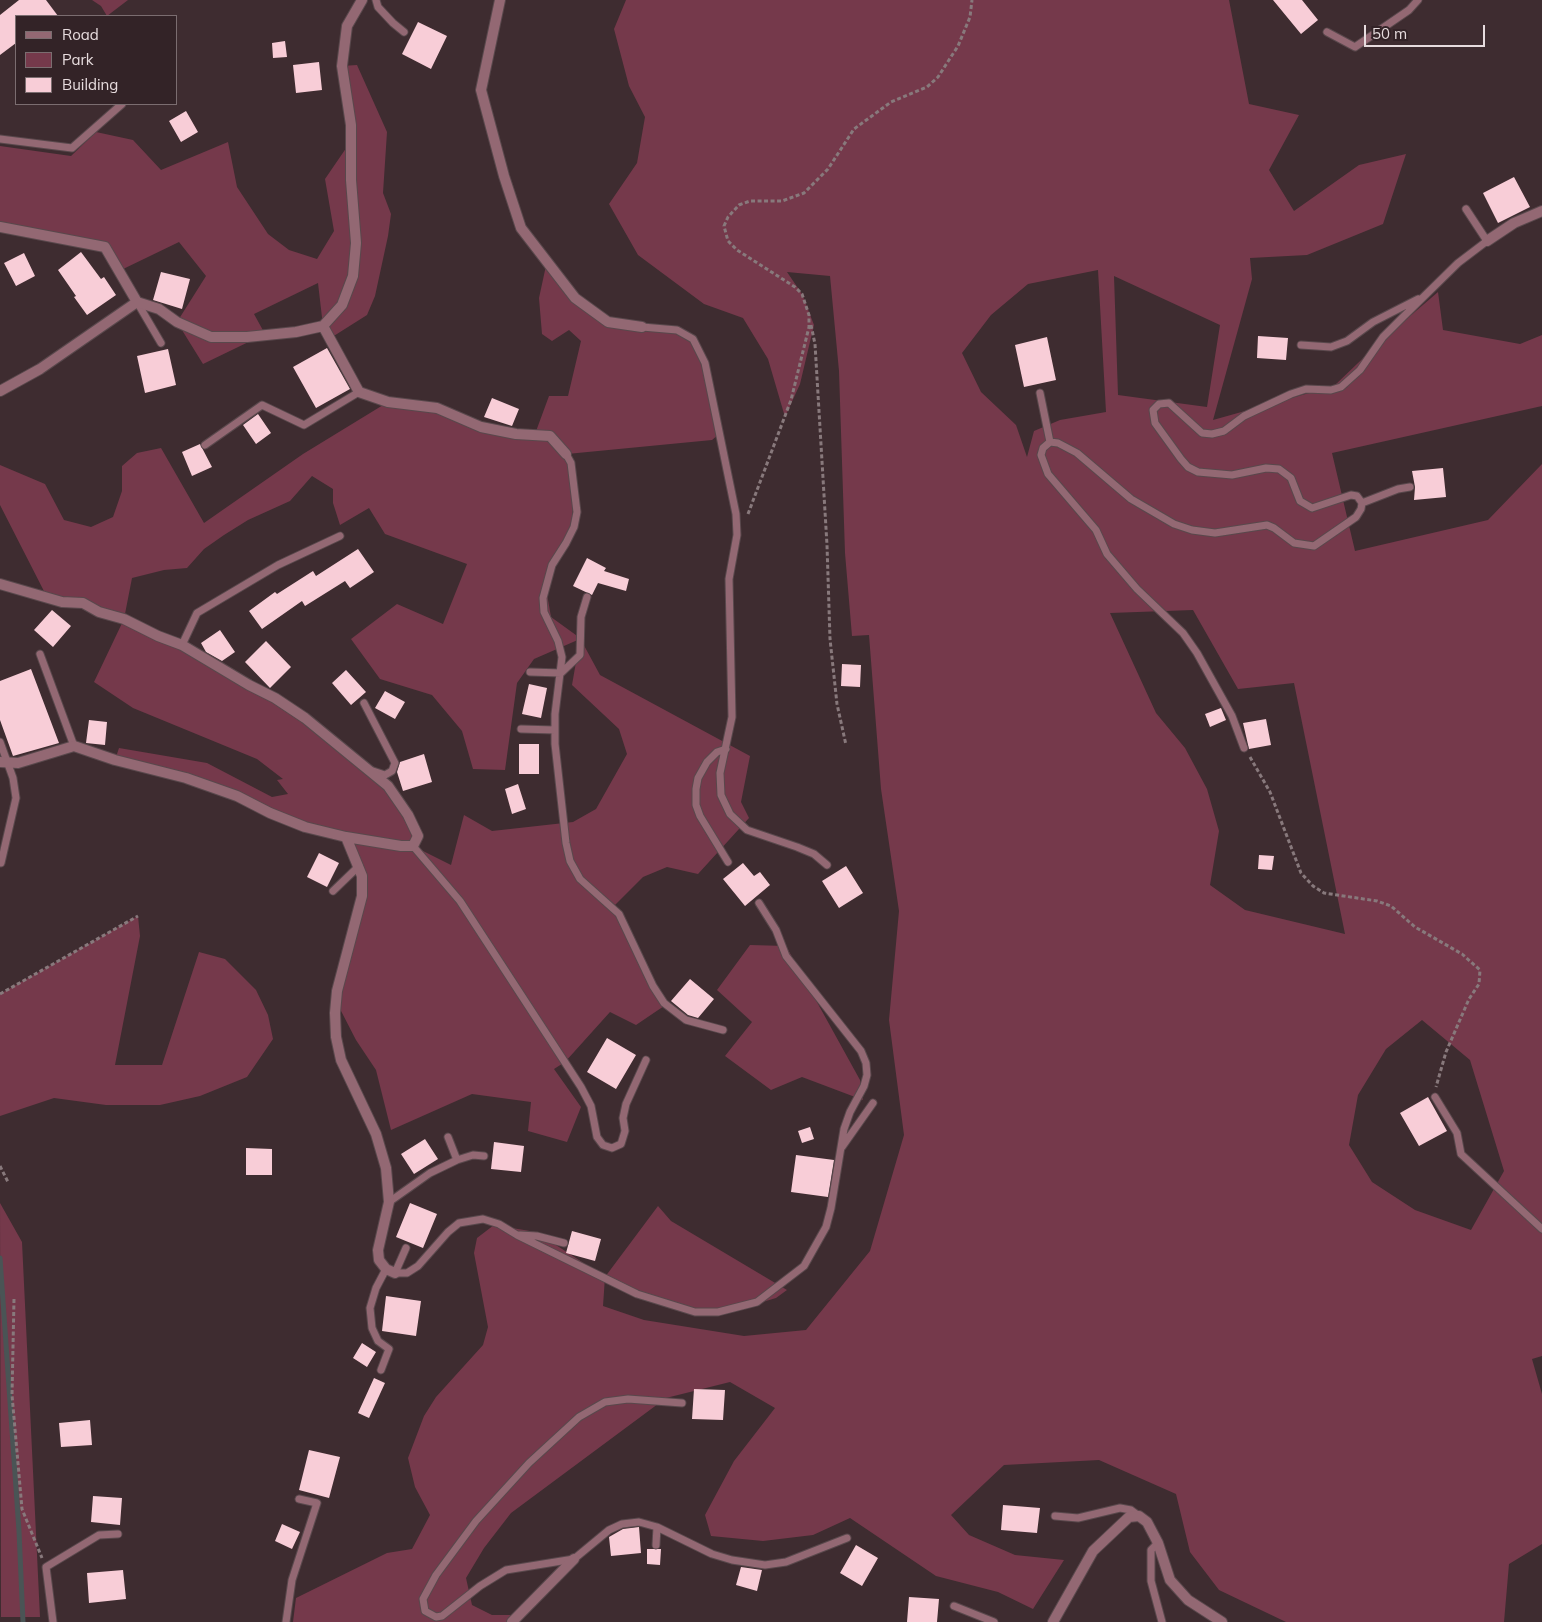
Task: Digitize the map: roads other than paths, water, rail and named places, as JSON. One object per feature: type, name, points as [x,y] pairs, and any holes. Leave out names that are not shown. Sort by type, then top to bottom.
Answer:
[{"type":"street","points":[[0,227],[105,247],[137,302],[159,309],[176,322],[211,337],[248,337],[296,332],[323,326],[342,304],[354,276],[356,243],[351,180],[351,125],[342,66],[347,26],[362,0]]},
{"type":"street","points":[[500,0],[481,90],[504,176],[521,228],[575,298],[608,322],[642,327]]},
{"type":"street","points":[[1487,241],[1514,223],[1542,211]]},
{"type":"street","points":[[0,390],[40,369],[137,302]]},
{"type":"street","points":[[323,326],[359,392],[388,402],[436,408],[481,427],[516,434],[550,436],[566,454]]},
{"type":"street","points":[[0,584],[62,602],[83,603],[99,612],[124,619],[158,636],[182,645],[283,703],[367,767],[388,786],[408,815],[418,836],[413,846],[346,837],[305,827],[270,813],[237,796],[186,778],[115,760],[74,746],[18,763],[3,761]]},
{"type":"street","points":[[346,837],[362,876],[362,896],[337,992],[335,1013],[336,1037],[341,1060],[382,1152],[386,1168],[389,1202],[378,1250],[379,1260],[390,1271]]},
{"type":"street","points":[[1053,1622],[1093,1551],[1129,1517],[1139,1516],[1147,1522],[1158,1543],[1170,1580],[1188,1600],[1220,1621]]},
{"type":"street","points":[[512,1622],[574,1559]]},
{"type":"lane","points":[[376,0],[378,6],[404,32]]},
{"type":"lane","points":[[1328,32],[1355,47],[1409,10],[1418,0]]},
{"type":"lane","points":[[0,139],[72,148],[121,105]]},
{"type":"lane","points":[[1244,748],[1232,716],[1183,633],[1124,574],[1107,554],[1096,530],[1048,474],[1041,455],[1043,448],[1050,442],[1058,442],[1077,453],[1131,499],[1174,524],[1192,530],[1215,533],[1267,525],[1274,528],[1294,544],[1314,546],[1356,517],[1362,503],[1357,496],[1351,495],[1323,506],[1312,508],[1300,501],[1291,478],[1279,469],[1266,468],[1232,475],[1205,474],[1193,470],[1181,459],[1155,423],[1153,410],[1159,404],[1169,404],[1202,433],[1212,434],[1224,431],[1244,416],[1291,394],[1306,390],[1331,390],[1341,387],[1360,370],[1383,337],[1458,263],[1487,241],[1466,209]]},
{"type":"lane","points":[[1301,345],[1331,347],[1347,341],[1373,322],[1425,296]]},
{"type":"lane","points":[[137,302],[161,343]]},
{"type":"lane","points":[[642,327],[677,330],[693,339],[705,364],[736,514],[737,535],[729,579],[732,717],[720,773],[721,795],[730,814],[747,830],[798,847],[814,854],[827,865]]},
{"type":"lane","points":[[205,444],[262,405],[304,425],[359,392]]},
{"type":"lane","points":[[1040,393],[1050,442]]},
{"type":"lane","points":[[566,454],[571,463],[577,512],[566,544],[552,565],[543,598],[544,612],[558,640],[562,657],[555,714],[555,730],[566,842],[570,861],[580,878],[618,914],[653,986],[664,1003],[686,1020],[723,1030]]},
{"type":"lane","points":[[1362,503],[1398,489],[1410,487]]},
{"type":"lane","points":[[182,645],[197,613],[278,564],[340,536]]},
{"type":"lane","points":[[530,672],[561,673],[580,655],[581,617],[587,597]]},
{"type":"lane","points":[[40,654],[74,746]]},
{"type":"lane","points":[[364,703],[395,763],[392,771],[385,775],[367,767]]},
{"type":"lane","points":[[522,729],[555,730]]},
{"type":"lane","points":[[0,742],[3,761],[13,778],[16,798],[1,863]]},
{"type":"lane","points":[[726,749],[718,752],[708,762],[698,778],[696,805],[700,816],[728,862]]},
{"type":"lane","points":[[413,846],[460,901],[581,1087],[592,1106],[597,1136],[603,1145],[612,1148],[621,1144],[625,1131],[623,1118],[626,1104],[646,1060]]},
{"type":"lane","points":[[333,891],[359,866]]},
{"type":"lane","points":[[390,1271],[407,1273],[418,1266],[448,1232],[459,1223],[467,1220],[483,1219],[498,1224],[637,1294],[695,1312],[718,1312],[757,1302],[794,1275],[808,1260],[826,1227],[831,1208],[840,1149],[850,1112],[864,1086],[867,1075],[866,1063],[861,1051],[786,956],[776,930],[760,903]]},
{"type":"lane","points":[[1435,1096],[1457,1134],[1462,1154],[1542,1228]]},
{"type":"lane","points":[[840,1149],[873,1103]]},
{"type":"lane","points":[[448,1137],[458,1160]]},
{"type":"lane","points":[[389,1202],[430,1172],[473,1155],[484,1156]]},
{"type":"lane","points":[[517,1235],[537,1236],[564,1242]]},
{"type":"lane","points":[[381,1370],[389,1349],[378,1341],[372,1328],[370,1308],[376,1288],[406,1248]]},
{"type":"lane","points":[[682,1403],[628,1399],[612,1401],[605,1402],[580,1417],[529,1463],[476,1521],[436,1575],[423,1599],[425,1610],[436,1617],[442,1616],[480,1586],[506,1570],[574,1559],[609,1530],[622,1524],[639,1522],[657,1527],[712,1554],[732,1560],[766,1565],[786,1562],[847,1538]]},
{"type":"lane","points":[[286,1622],[292,1580],[317,1503],[299,1499]]},
{"type":"lane","points":[[1055,1516],[1078,1518],[1120,1508],[1131,1510],[1139,1516]]},
{"type":"lane","points":[[656,1545],[657,1527]]},
{"type":"lane","points":[[53,1622],[46,1568],[99,1535],[118,1534]]},
{"type":"lane","points":[[1158,1543],[1151,1550],[1152,1581],[1162,1622]]},
{"type":"lane","points":[[954,1606],[994,1622]]},
{"type":"waterway","points":[[0,1258],[19,1531],[23,1622]]}]
